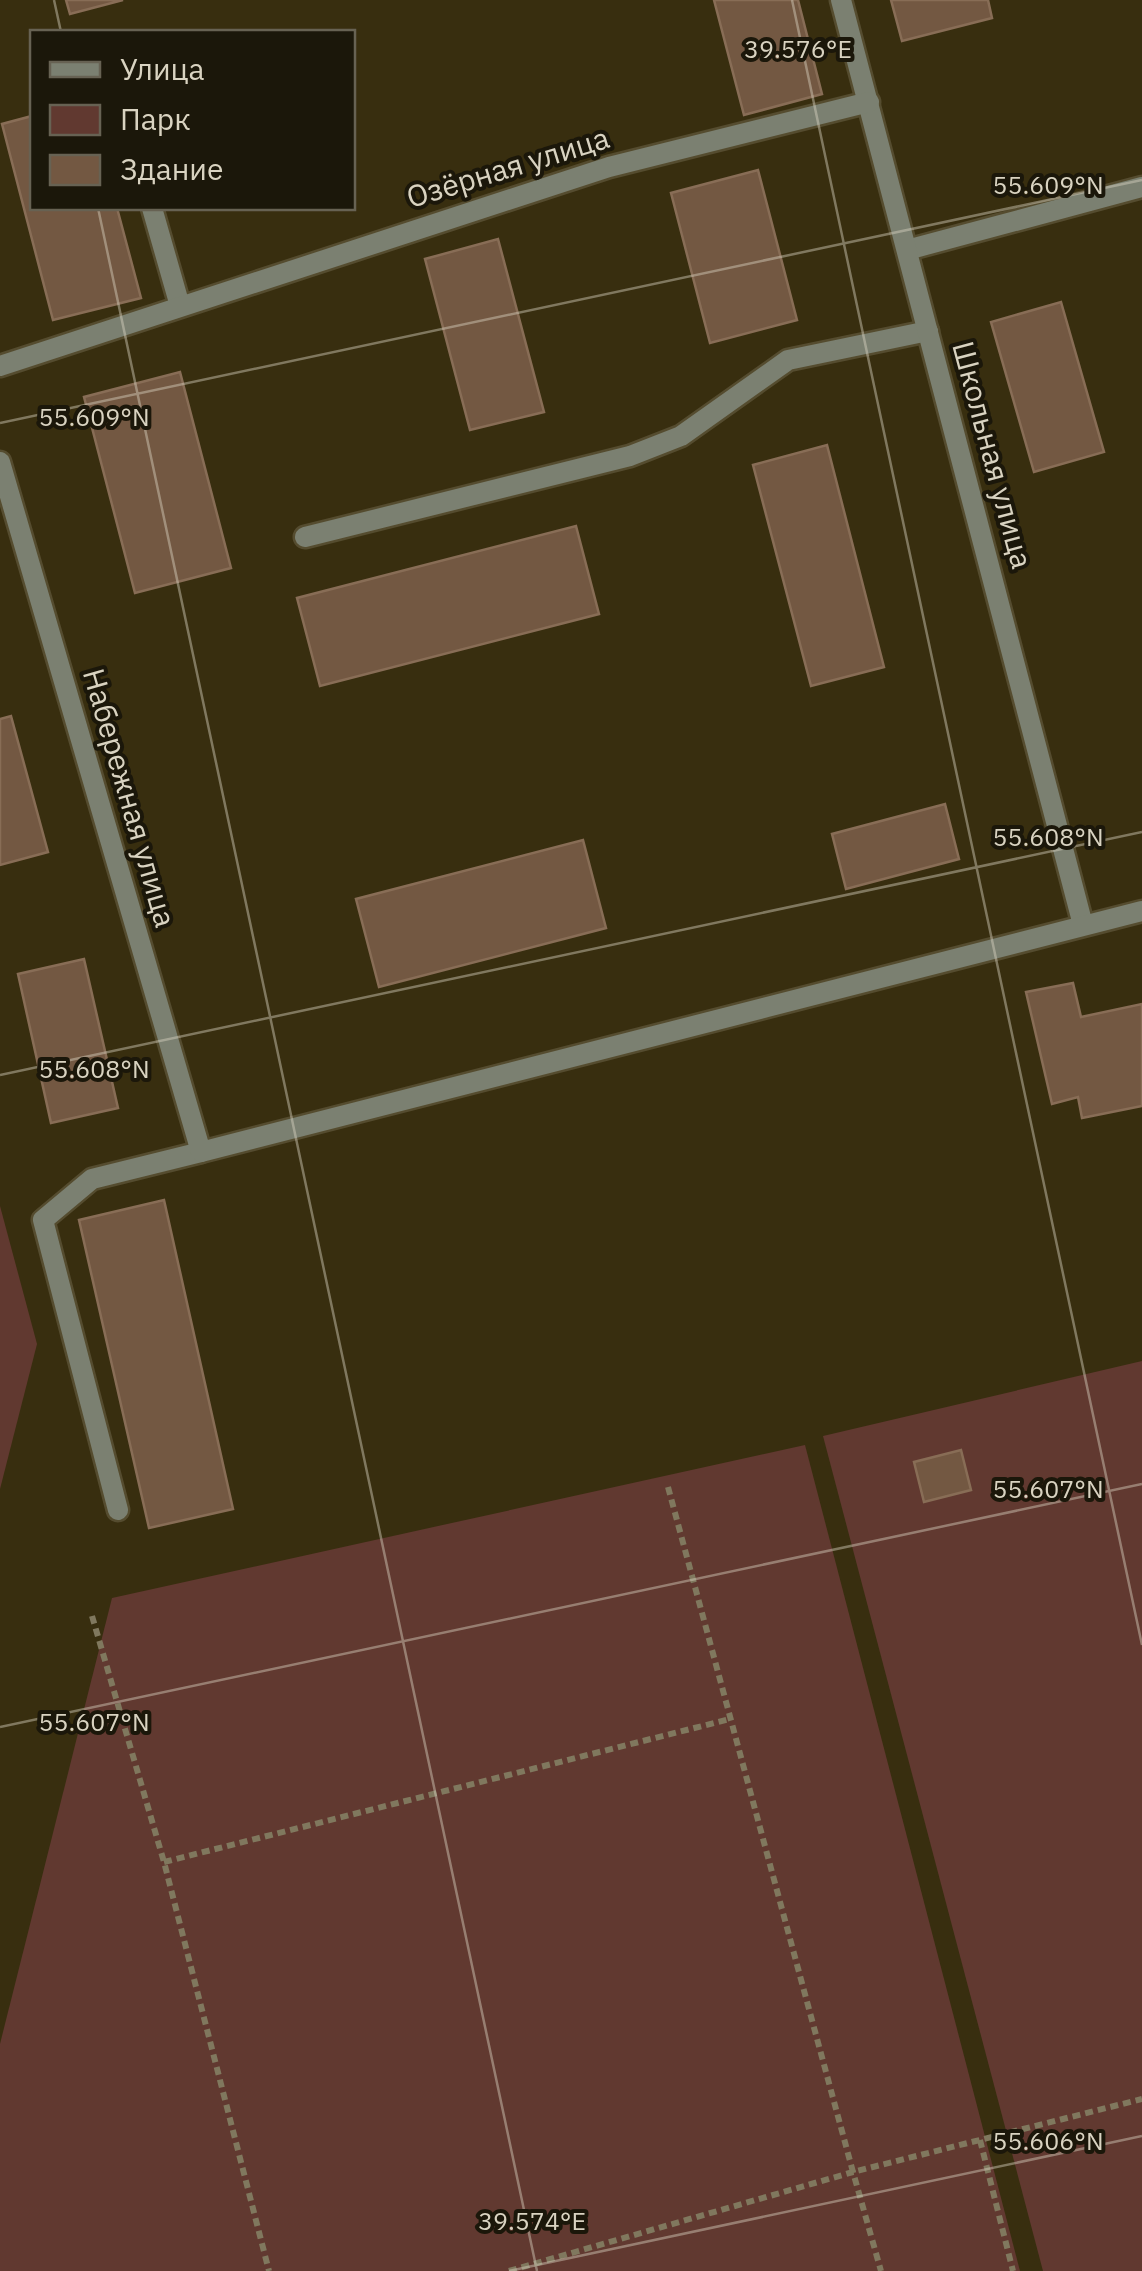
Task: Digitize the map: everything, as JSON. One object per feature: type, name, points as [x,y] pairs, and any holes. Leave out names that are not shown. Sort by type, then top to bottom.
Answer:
[{"type":"street","name":"Школьная улица","points":[[842,0],[1084,925]]},
{"type":"street","name":"Озёрная улица","points":[[0,366],[609,168],[869,102]]},
{"type":"street","points":[[907,250],[1142,188]]},
{"type":"street","points":[[153,210],[180,306]]},
{"type":"street","points":[[305,537],[630,456],[681,436],[788,360],[928,331]]},
{"type":"street","name":"Набережная улица","points":[[0,462],[201,1152]]},
{"type":"street","points":[[118,1510],[44,1220],[92,1179],[1142,911]]},
{"type":"path","points":[[668,1487],[880,2271]]},
{"type":"path","points":[[92,1616],[164,1862],[269,2271]]},
{"type":"path","points":[[164,1862],[730,1718]]},
{"type":"path","points":[[509,2271],[853,2172],[1142,2099]]},
{"type":"path","points":[[980,2140],[1013,2271]]},
{"type":"green space","points":[[0,1206],[37,1344],[0,1489]]},
{"type":"green space","points":[[1142,1361],[1142,2271],[1043,2271],[823,1436]]},
{"type":"green space","points":[[805,1445],[1020,2271],[0,2271],[0,2044],[112,1598]]},
{"type":"building","points":[[66,0],[123,0],[70,14]]},
{"type":"building","points":[[714,0],[798,0],[822,94],[744,115]]},
{"type":"building","points":[[891,0],[988,0],[992,18],[902,41]]},
{"type":"building","points":[[30,117],[30,210],[118,210],[141,298],[53,320],[2,124]]},
{"type":"building","points":[[758,170],[797,320],[710,343],[671,193]]},
{"type":"building","points":[[498,239],[544,412],[470,430],[425,259]]},
{"type":"building","points":[[1061,302],[1104,452],[1034,472],[991,322]]},
{"type":"building","points":[[180,372],[231,568],[135,593],[84,397]]},
{"type":"building","points":[[827,445],[884,667],[811,686],[753,465]]},
{"type":"building","points":[[576,526],[599,614],[320,686],[297,598]]},
{"type":"building","points":[[11,716],[48,852],[0,865],[0,719]]},
{"type":"building","points":[[945,804],[959,859],[846,889],[832,834]]},
{"type":"building","points":[[583,840],[606,928],[379,987],[356,899]]},
{"type":"building","points":[[84,959],[118,1108],[51,1123],[18,974]]},
{"type":"building","points":[[1073,983],[1081,1017],[1142,1004],[1142,1106],[1082,1118],[1078,1097],[1052,1104],[1026,992]]},
{"type":"building","points":[[164,1200],[233,1509],[149,1528],[79,1220]]},
{"type":"building","points":[[961,1450],[971,1490],[924,1502],[914,1462]]}]
